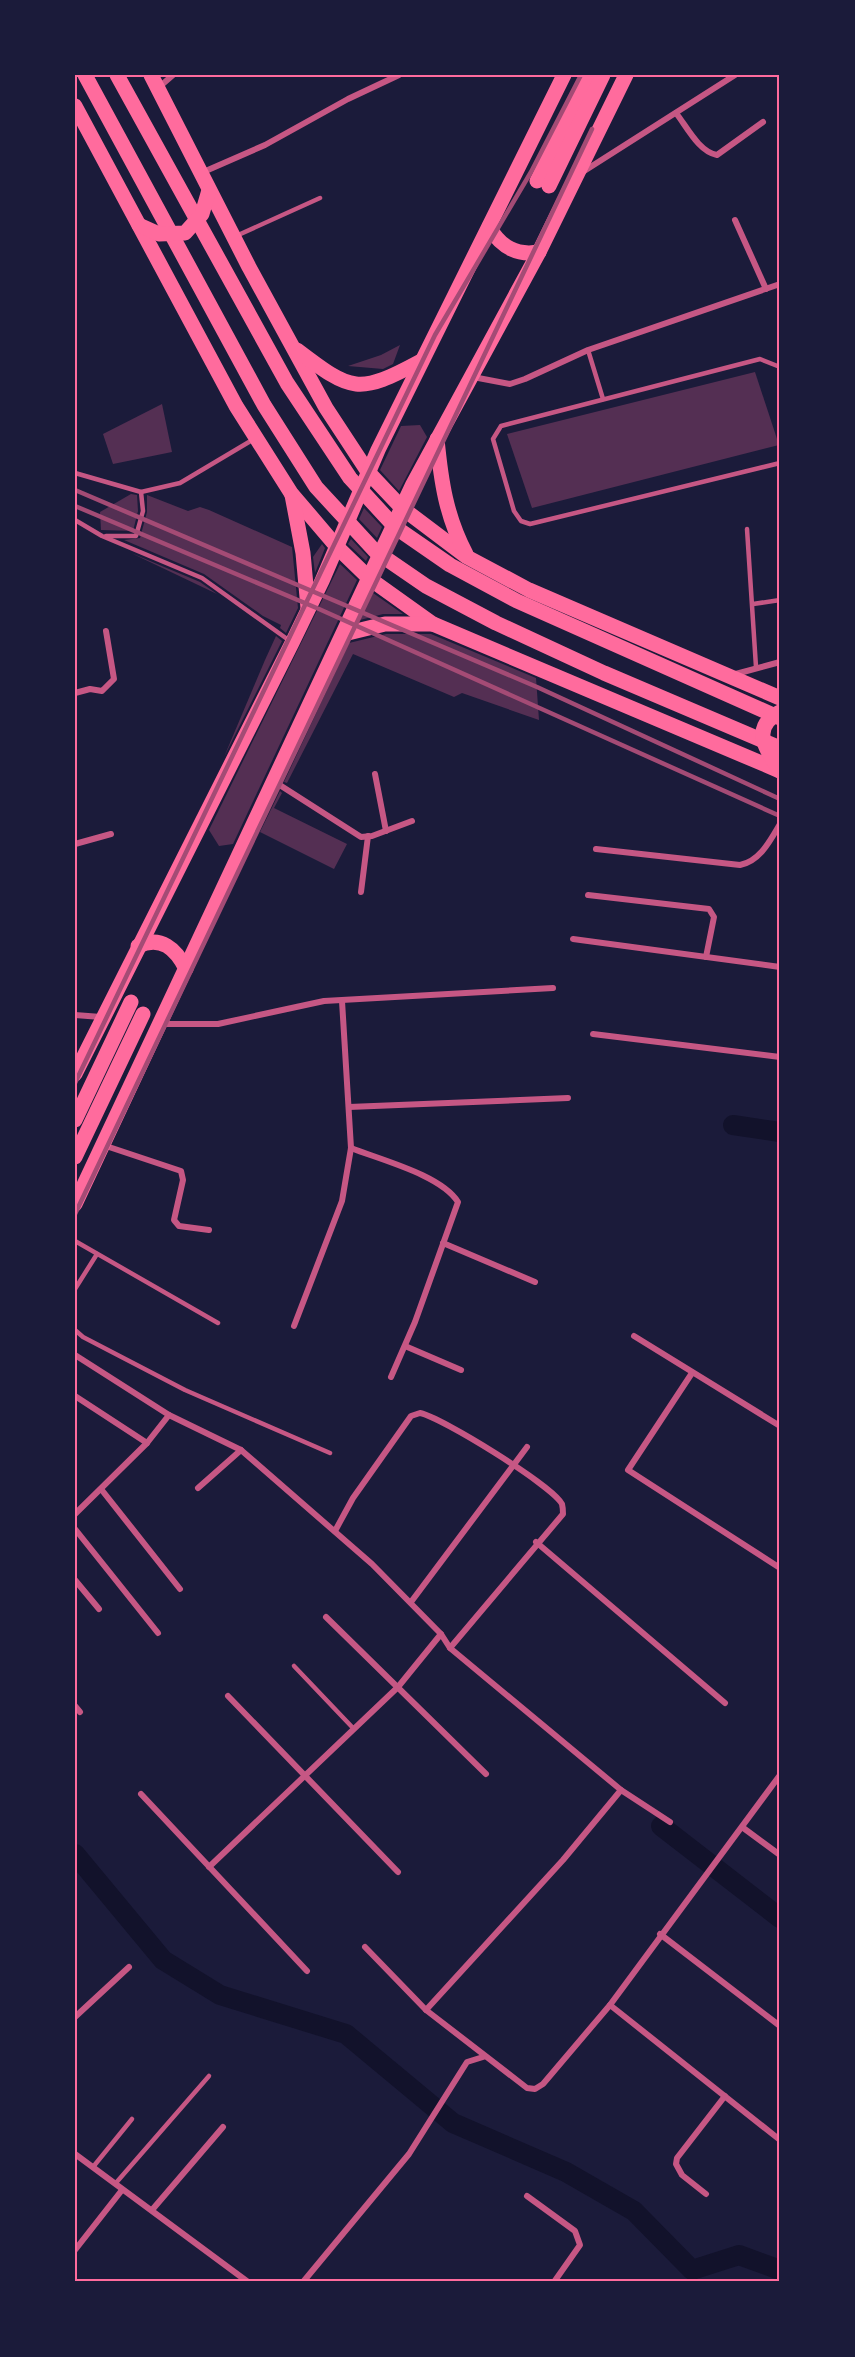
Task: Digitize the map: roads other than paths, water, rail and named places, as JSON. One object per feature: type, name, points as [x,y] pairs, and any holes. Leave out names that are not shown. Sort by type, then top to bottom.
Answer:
[{"type":"main road","points":[[85,75],[264,405],[316,487],[375,551],[426,586],[496,622],[604,673],[780,748]]},
{"type":"main road","points":[[117,75],[286,383],[350,478],[395,527],[450,565],[517,600],[780,718]]},
{"type":"main road","points":[[75,1074],[292,643],[337,547],[368,472],[421,361],[564,75]]},
{"type":"main road","points":[[588,75],[543,183],[603,75]]},
{"type":"main road","points":[[75,1204],[402,508],[469,376],[539,252],[573,178],[626,75]]},
{"type":"main road","points":[[154,82],[290,345],[326,408],[368,472],[402,508],[425,528],[467,556],[529,590],[780,698]]},
{"type":"main road","points":[[75,106],[236,406],[291,493],[337,547],[370,579],[433,624],[780,771]]},
{"type":"main road","points":[[139,225],[159,234],[184,233],[202,214],[209,190]]},
{"type":"main road","points":[[489,227],[496,239],[509,250],[525,254],[539,252]]},
{"type":"main road","points":[[290,345],[337,380],[362,386],[387,380],[421,361]]},
{"type":"main road","points":[[437,439],[444,501],[453,530],[467,556]]},
{"type":"main road","points":[[291,493],[303,553],[308,608]]},
{"type":"main road","points":[[344,634],[384,624],[433,624]]},
{"type":"main road","points":[[780,712],[770,717],[762,733],[763,745],[780,771]]},
{"type":"main road","points":[[138,946],[155,941],[164,943],[176,951],[186,969]]},
{"type":"main road","points":[[75,1120],[131,1002]]},
{"type":"main road","points":[[75,1158],[143,1014]]},
{"type":"street","points":[[154,82],[173,75]]},
{"type":"street","points":[[201,173],[265,145],[348,99],[399,75]]},
{"type":"street","points":[[573,178],[735,75]]},
{"type":"street","points":[[676,113],[700,145],[709,154],[717,155],[763,122]]},
{"type":"street","points":[[735,220],[766,289]]},
{"type":"street","points":[[469,376],[510,384],[588,350],[780,284]]},
{"type":"street","points":[[75,693],[90,689],[102,691],[114,680],[106,631]]},
{"type":"street","points":[[729,676],[780,662]]},
{"type":"street","points":[[375,774],[386,831]]},
{"type":"street","points":[[273,780],[362,837],[411,821]]},
{"type":"street","points":[[596,849],[740,865],[755,858],[768,845],[780,824]]},
{"type":"street","points":[[75,844],[111,834]]},
{"type":"street","points":[[361,892],[368,836]]},
{"type":"street","points":[[588,895],[709,909],[714,917],[705,957]]},
{"type":"street","points":[[573,939],[780,967]]},
{"type":"street","points":[[161,1024],[218,1024],[324,1001],[553,988]]},
{"type":"street","points":[[294,1326],[342,1201],[351,1148],[342,1001]]},
{"type":"street","points":[[75,1015],[105,1017]]},
{"type":"street","points":[[593,1034],[780,1057]]},
{"type":"street","points":[[349,1107],[568,1098]]},
{"type":"street","points":[[103,1145],[181,1171],[183,1180],[174,1220],[179,1226],[209,1230]]},
{"type":"street","points":[[351,1148],[434,1181],[450,1190],[458,1202],[405,1346],[391,1377]]},
{"type":"street","points":[[443,1243],[535,1282]]},
{"type":"street","points":[[633,1336],[780,1426]]},
{"type":"street","points":[[405,1346],[460,1370]]},
{"type":"street","points":[[75,1355],[169,1415],[241,1450],[335,1531],[411,1602],[441,1634],[450,1648],[621,1790],[669,1822]]},
{"type":"street","points":[[692,1372],[628,1470],[780,1568]]},
{"type":"street","points":[[75,1396],[147,1443]]},
{"type":"street","points":[[335,1531],[353,1498],[411,1416],[415,1414],[426,1414],[514,1466],[553,1495],[562,1505],[563,1514],[536,1542],[450,1648]]},
{"type":"street","points":[[75,1514],[147,1443],[169,1415]]},
{"type":"street","points":[[411,1602],[527,1447]]},
{"type":"street","points":[[198,1488],[241,1450]]},
{"type":"street","points":[[101,1489],[180,1589]]},
{"type":"street","points":[[75,1529],[158,1633]]},
{"type":"street","points":[[536,1542],[725,1703]]},
{"type":"street","points":[[75,1580],[99,1609]]},
{"type":"street","points":[[326,1617],[486,1774]]},
{"type":"street","points":[[209,1867],[398,1687],[441,1634]]},
{"type":"street","points":[[228,1696],[398,1872]]},
{"type":"street","points":[[75,1706],[80,1712]]},
{"type":"street","points":[[365,1947],[426,2010],[483,2057],[526,2088],[535,2089],[543,2084],[610,2005],[660,1934],[780,1774]]},
{"type":"street","points":[[426,2010],[563,1860],[621,1790]]},
{"type":"street","points":[[141,1794],[307,1971]]},
{"type":"street","points":[[742,1827],[780,1855]]},
{"type":"street","points":[[660,1934],[780,2026]]},
{"type":"street","points":[[75,2017],[129,1967]]},
{"type":"street","points":[[610,2005],[780,2140]]},
{"type":"street","points":[[303,2282],[409,2154],[467,2062],[483,2057]]},
{"type":"street","points":[[706,2194],[682,2175],[676,2164],[677,2158],[725,2096]]},
{"type":"street","points":[[152,2210],[223,2127]]},
{"type":"street","points":[[75,2165],[78,2156],[248,2282]]},
{"type":"street","points":[[75,2250],[122,2190]]},
{"type":"street","points":[[527,2196],[575,2231],[579,2238],[580,2245],[554,2282]]},
{"type":"lane","points":[[234,237],[321,198]]},
{"type":"lane","points":[[588,350],[603,399]]},
{"type":"lane","points":[[780,367],[760,359],[501,426],[495,432],[495,447],[511,503],[521,520],[530,524],[538,524],[780,462]]},
{"type":"lane","points":[[75,473],[141,492],[180,483],[256,437]]},
{"type":"lane","points":[[102,536],[136,537],[143,511],[141,492]]},
{"type":"lane","points":[[75,520],[102,536],[202,578],[292,643]]},
{"type":"lane","points":[[747,529],[756,667]]},
{"type":"lane","points":[[753,604],[780,600]]},
{"type":"lane","points":[[75,1241],[218,1323]]},
{"type":"lane","points":[[75,1289],[97,1254]]},
{"type":"lane","points":[[75,1330],[83,1337],[185,1390],[330,1452]]},
{"type":"lane","points":[[294,1666],[353,1728]]},
{"type":"lane","points":[[115,2184],[209,2076]]},
{"type":"lane","points":[[93,2167],[132,2119]]},
{"type":"waterway","points":[[733,1125],[780,1132]]},
{"type":"waterway","points":[[661,1826],[780,1918]]},
{"type":"waterway","points":[[75,1854],[163,1960],[220,1995],[346,2034],[453,2123],[566,2172],[634,2211],[692,2270],[739,2255],[780,2270]]},
{"type":"railway","points":[[75,1083],[435,335],[531,172],[581,75]]},
{"type":"railway","points":[[75,1214],[592,129]]},
{"type":"railway","points":[[75,490],[537,687],[780,799]]},
{"type":"railway","points":[[75,506],[319,609],[780,816]]}]
